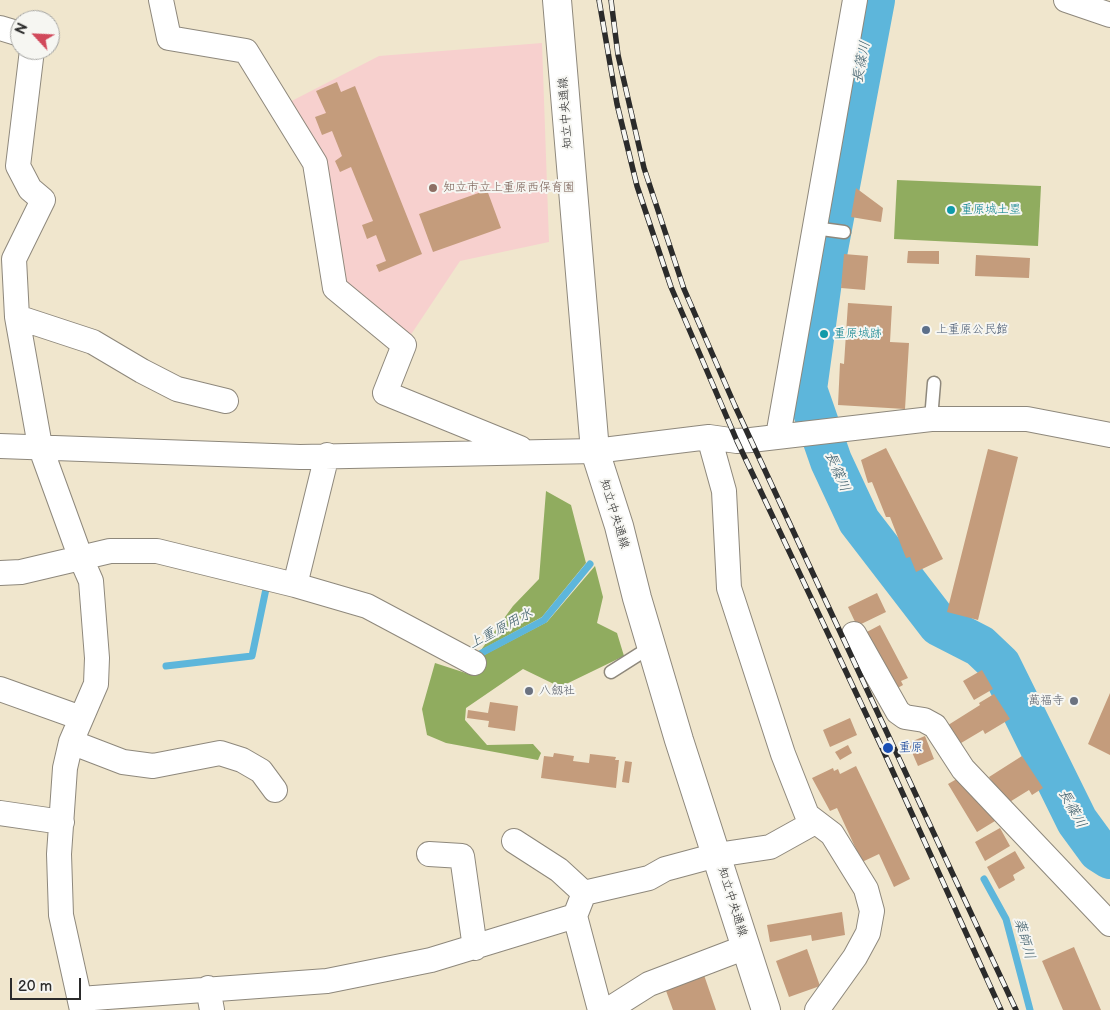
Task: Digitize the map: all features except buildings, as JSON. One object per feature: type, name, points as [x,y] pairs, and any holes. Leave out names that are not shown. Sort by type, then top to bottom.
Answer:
[{"type":"street","points":[[161,0],[169,38],[246,51],[315,163],[335,288],[404,345],[386,393],[528,451]]},
{"type":"street","name":"知立中央通線","points":[[557,0],[595,451],[619,526],[679,740],[718,855],[766,1010]]},
{"type":"street","points":[[778,436],[819,229],[855,0]]},
{"type":"street","points":[[1066,0],[1110,15]]},
{"type":"street","points":[[31,60],[18,166],[30,189],[44,200],[14,259],[12,324],[40,446],[91,581],[97,658],[96,684],[71,742],[65,768],[59,854],[61,916],[81,1004],[210,999],[327,981],[388,970],[475,948],[575,916]]},
{"type":"street","points":[[12,324],[93,342],[177,389],[226,401]]},
{"type":"street","points":[[0,446],[300,457],[595,451],[709,437],[737,441],[931,419],[1027,419],[1110,435]]},
{"type":"street","points":[[709,437],[724,491],[729,588],[783,754],[807,815],[832,834],[866,889],[872,911],[868,933],[829,1004]]},
{"type":"street","points":[[295,585],[327,456]]},
{"type":"street","points":[[0,573],[21,572],[80,556],[110,551],[157,551],[295,585],[367,606],[468,660]]},
{"type":"street","points":[[854,634],[898,712],[905,717],[924,720],[935,726],[963,769],[1110,924]]},
{"type":"street","points":[[0,689],[81,718]]},
{"type":"street","points":[[71,742],[123,762],[153,766],[220,753],[242,760],[261,771],[275,790]]},
{"type":"street","points":[[0,812],[62,822]]},
{"type":"street","points":[[584,893],[648,878],[666,869],[718,855],[770,846],[815,822]]},
{"type":"street","points":[[514,841],[558,870],[584,893]]},
{"type":"street","points":[[429,854],[462,856],[475,948]]},
{"type":"street","points":[[584,893],[575,916],[600,1010]]},
{"type":"street","points":[[608,1010],[649,984],[746,947]]},
{"type":"lane","points":[[819,229],[844,232]]},
{"type":"lane","points":[[931,419],[934,383]]},
{"type":"lane","points":[[611,672],[652,646]]},
{"type":"shaded area","name":"知立市立上重原西保育園","points":[[542,43],[549,242],[460,261],[404,345],[335,288],[322,212],[280,107],[379,56]]},
{"type":"green space","points":[[897,180],[1041,186],[1038,246],[894,239]]},
{"type":"green space","points":[[546,491],[571,505],[586,563],[542,617],[481,650],[513,606],[539,579]]},
{"type":"green space","points":[[595,566],[603,597],[597,623],[617,633],[624,656],[560,687],[523,669],[466,708],[465,720],[487,745],[533,744],[541,753],[538,760],[446,743],[427,735],[422,709],[435,663],[475,676],[482,656],[547,622]]},
{"type":"waterway","name":"長篠川","points":[[874,0],[821,281],[806,389],[831,461],[859,521],[939,625],[980,646],[1000,665],[1077,821],[1099,851],[1110,858]]},
{"type":"waterway","name":"上重原用水","points":[[474,657],[544,620],[590,564]]},
{"type":"waterway","name":"上重原用水","points":[[166,666],[252,656],[267,584]]},
{"type":"waterway","name":"薬師川","points":[[984,879],[1006,919],[1030,1010]]},
{"type":"railway","points":[[599,0],[617,104],[637,186],[671,287],[737,441],[883,750],[1001,1010]]},
{"type":"railway","points":[[611,0],[618,55],[644,168],[684,289],[735,406],[1016,1010]]},
{"type":"place","name":"知立市立上重原西保育園","points":[[433,188]]},
{"type":"place","name":"重原城土塁","points":[[951,210]]},
{"type":"place","name":"上重原公民館","points":[[926,330]]},
{"type":"place","name":"重原城跡","points":[[824,334]]},
{"type":"place","name":"八劔社","points":[[529,691]]},
{"type":"place","name":"萬福寺","points":[[1074,701]]},
{"type":"place","name":"重原","points":[[888,748]]}]
